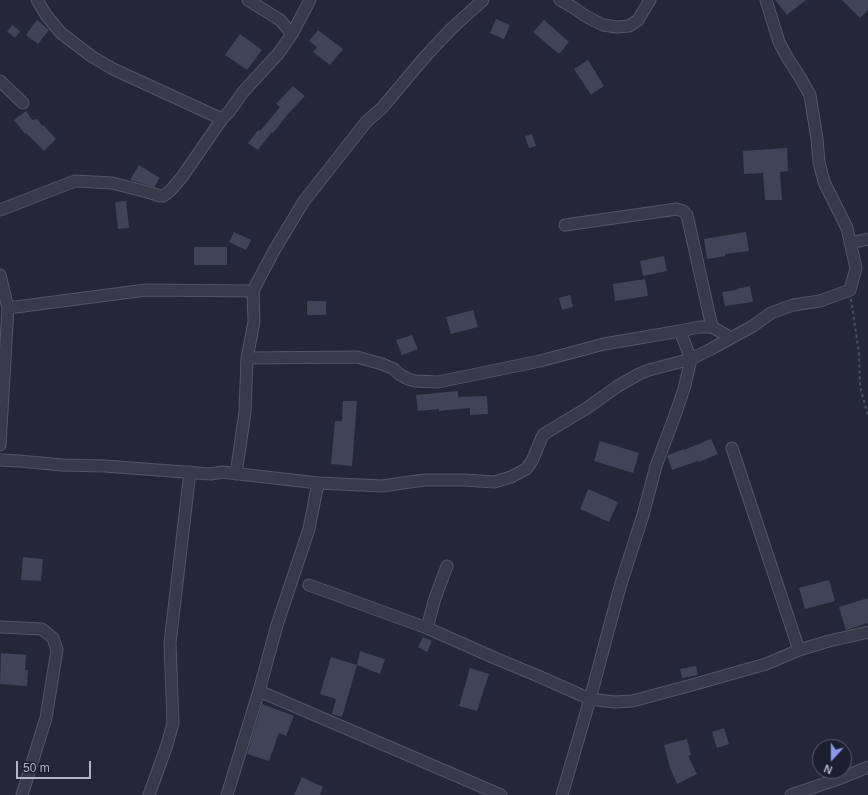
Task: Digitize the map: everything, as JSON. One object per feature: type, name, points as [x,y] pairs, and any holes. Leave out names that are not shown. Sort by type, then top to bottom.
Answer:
[{"type":"street","points":[[37,0],[61,33],[90,56],[113,69],[222,119]]},
{"type":"street","points":[[248,0],[280,20],[292,34]]},
{"type":"street","points":[[0,210],[75,181],[112,183],[163,196],[170,191],[182,177],[222,119],[240,96],[278,54],[292,34],[310,0]]},
{"type":"street","points":[[560,0],[572,6],[587,17],[604,24],[617,27],[629,26],[638,20],[650,0]]},
{"type":"street","points":[[0,460],[211,474],[222,472],[318,483],[382,486],[424,480],[494,482],[522,472],[529,466],[542,437],[548,431],[587,408],[618,386],[639,374],[690,359],[731,338],[771,313],[793,305],[820,301],[850,290],[856,268],[846,228],[824,182],[819,162],[810,95],[779,42],[766,0]]},
{"type":"street","points":[[236,474],[245,412],[247,358],[254,322],[253,291],[274,249],[304,201],[366,122],[382,108],[424,58],[480,1]]},
{"type":"street","points":[[0,81],[22,103]]},
{"type":"street","points":[[565,225],[677,209],[683,211],[687,215],[712,327]]},
{"type":"street","points":[[850,243],[868,239]]},
{"type":"street","points":[[0,275],[8,308],[0,445]]},
{"type":"street","points":[[8,308],[146,290],[253,291]]},
{"type":"street","points":[[247,358],[358,357],[394,369],[408,379],[415,381],[438,382],[540,361],[604,344],[699,327],[712,327],[731,338]]},
{"type":"street","points":[[562,795],[620,587],[643,514],[656,466],[684,389],[690,359],[680,331]]},
{"type":"street","points":[[732,448],[799,650]]},
{"type":"street","points":[[149,795],[167,745],[173,723],[170,643],[190,472]]},
{"type":"street","points":[[227,795],[259,691],[277,625],[309,529],[318,483]]},
{"type":"street","points":[[427,628],[435,598],[447,566]]},
{"type":"street","points":[[309,585],[427,628],[590,699],[614,702],[640,699],[766,664],[799,650],[829,641],[868,632]]},
{"type":"street","points":[[0,627],[42,629],[53,638],[57,650],[46,718],[22,795]]},
{"type":"street","points":[[259,691],[501,795]]},
{"type":"street","points":[[791,795],[868,767]]},
{"type":"path","points":[[850,290],[859,353],[860,386],[868,417]]},
{"type":"building","points":[[775,0],[806,0],[787,15]]},
{"type":"building","points":[[842,0],[868,0],[868,10],[860,18]]},
{"type":"building","points":[[496,19],[510,25],[504,39],[490,33]]},
{"type":"building","points":[[37,20],[49,30],[38,44],[26,35]]},
{"type":"building","points":[[544,20],[569,42],[559,54],[533,32]]},
{"type":"building","points":[[12,25],[20,31],[15,38],[7,32]]},
{"type":"building","points":[[318,30],[343,49],[330,65],[313,52],[317,47],[309,41]]},
{"type":"building","points":[[240,34],[262,50],[247,70],[225,55]]},
{"type":"building","points":[[588,60],[604,86],[591,95],[574,69]]},
{"type":"building","points":[[293,86],[305,96],[273,133],[272,132],[258,150],[248,143],[280,107],[276,104]]},
{"type":"building","points":[[26,111],[32,120],[37,119],[56,139],[44,151],[26,133],[25,134],[14,120]]},
{"type":"building","points":[[532,134],[536,146],[529,148],[525,136]]},
{"type":"building","points":[[787,148],[788,171],[780,172],[782,200],[765,200],[763,173],[744,174],[743,151]]},
{"type":"building","points":[[139,165],[160,178],[154,187],[130,180]]},
{"type":"building","points":[[126,201],[129,228],[118,229],[115,202]]},
{"type":"building","points":[[234,232],[251,240],[246,250],[229,242]]},
{"type":"building","points":[[746,232],[749,251],[725,254],[725,256],[707,259],[704,239]]},
{"type":"building","points":[[194,247],[227,247],[227,265],[194,265]]},
{"type":"building","points":[[664,256],[667,271],[643,276],[640,261]]},
{"type":"building","points":[[645,279],[648,296],[615,301],[613,284]]},
{"type":"building","points":[[750,286],[753,302],[725,306],[722,292]]},
{"type":"building","points":[[570,295],[573,307],[562,310],[559,298]]},
{"type":"building","points":[[307,301],[326,301],[326,315],[307,315]]},
{"type":"building","points":[[473,310],[478,327],[451,334],[446,317]]},
{"type":"building","points":[[412,335],[418,349],[402,355],[396,340]]},
{"type":"building","points":[[458,391],[458,397],[487,396],[488,414],[470,415],[470,408],[439,411],[439,409],[418,411],[416,395]]},
{"type":"building","points":[[343,401],[357,401],[352,466],[331,464],[335,421],[342,421]]},
{"type":"building","points":[[711,439],[718,454],[699,462],[698,461],[672,470],[667,456],[668,455]]},
{"type":"building","points":[[600,441],[639,453],[633,473],[594,461]]},
{"type":"building","points":[[588,489],[618,502],[609,522],[580,509]]},
{"type":"building","points":[[23,557],[43,559],[41,581],[21,580]]},
{"type":"building","points":[[829,580],[835,601],[805,609],[799,588]]},
{"type":"building","points":[[868,598],[868,623],[846,630],[839,607]]},
{"type":"building","points":[[423,637],[432,641],[427,652],[418,647]]},
{"type":"building","points":[[360,651],[385,659],[380,674],[357,665]]},
{"type":"building","points":[[1,653],[26,655],[25,670],[28,670],[27,686],[0,684]]},
{"type":"building","points":[[331,657],[357,665],[342,717],[332,714],[336,699],[320,694]]},
{"type":"building","points":[[696,666],[698,675],[682,678],[680,669]]},
{"type":"building","points":[[470,668],[489,674],[477,711],[459,706]]},
{"type":"building","points":[[262,704],[294,716],[286,736],[279,733],[269,761],[247,754]]},
{"type":"building","points":[[724,728],[729,744],[717,748],[712,732]]},
{"type":"building","points":[[687,739],[691,755],[688,756],[697,774],[677,784],[670,768],[664,745]]},
{"type":"building","points":[[302,777],[323,787],[320,795],[294,795]]}]
